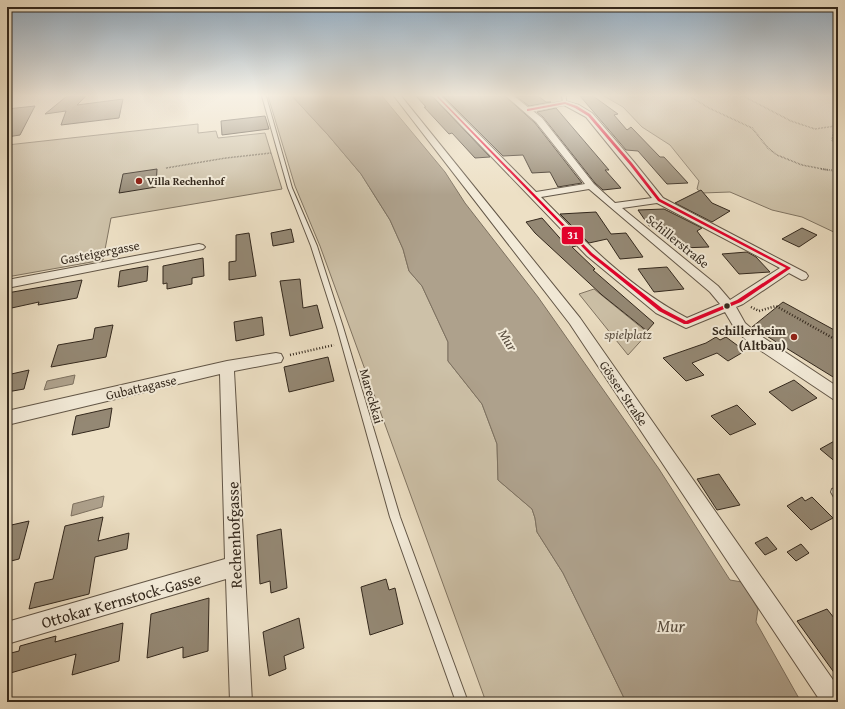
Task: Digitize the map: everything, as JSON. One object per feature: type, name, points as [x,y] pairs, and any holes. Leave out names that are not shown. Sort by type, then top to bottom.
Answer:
[{"type":"street","name":"Gösser Straße","points":[[423,129],[575,321],[836,702]]},
{"type":"street","points":[[469,129],[591,254],[661,310],[686,323],[734,304],[789,268]]},
{"type":"street","name":"Schillerstraße","points":[[548,129],[591,186],[613,206],[734,304],[740,326],[753,338],[838,395]]},
{"type":"street","points":[[601,129],[659,200],[802,276]]},
{"type":"street","points":[[534,195],[591,186]]},
{"type":"street","points":[[613,206],[659,200]]},
{"type":"street","name":"Gasteigergasse","points":[[7,284],[199,247]]},
{"type":"street","name":"Gubattagasse","points":[[7,418],[226,367],[276,358]]},
{"type":"street","name":"Rechenhofgasse","points":[[226,367],[241,702]]},
{"type":"street","name":"Ottokar Kernstock-Gasse","points":[[7,633],[236,566]]},
{"type":"lane","name":"Mareckkai","points":[[273,129],[290,188],[314,246],[395,517],[462,702]]},
{"type":"path","points":[[754,129],[758,132],[767,146],[779,155],[810,166],[838,171]]},
{"type":"path","points":[[834,129],[832,140],[838,146]]},
{"type":"path","points":[[166,168],[226,158],[269,154]]},
{"type":"path","points":[[734,304],[759,311],[776,306],[838,341]]},
{"type":"path","points":[[276,358],[344,343]]},
{"type":"green space","points":[[152,129],[198,129],[198,133],[216,131],[218,138],[265,133],[282,189],[111,218],[103,260],[7,277],[7,145]]},
{"type":"green space","points":[[278,129],[323,129],[361,174],[390,220],[403,249],[409,271],[422,286],[448,342],[448,361],[482,404],[497,444],[498,480],[532,509],[537,532],[563,573],[626,702],[486,702],[320,246],[295,186]]},
{"type":"green space","points":[[645,129],[838,129],[838,234],[802,217],[772,210],[730,192],[702,193],[697,189],[699,181],[670,145]]},
{"type":"green space","name":"spielplatz","points":[[594,289],[648,333],[628,355],[579,294]]},
{"type":"water","name":"Mur","points":[[323,129],[409,129],[445,172],[465,203],[538,297],[659,469],[730,580],[742,582],[758,609],[756,622],[801,702],[626,702],[563,573],[537,532],[532,509],[498,480],[497,444],[482,404],[448,361],[448,342],[422,286],[409,271],[403,249],[390,220],[361,174]]},
{"type":"water","points":[[75,375],[73,384],[44,390],[47,381]]},
{"type":"water","points":[[104,496],[102,507],[71,516],[73,504]]},
{"type":"building","points":[[7,129],[23,129],[20,135],[7,137]]},
{"type":"building","points":[[222,129],[268,129],[222,135]]},
{"type":"building","points":[[444,129],[463,129],[490,157],[475,158],[452,133],[449,134]]},
{"type":"building","points":[[476,129],[540,129],[582,183],[558,187],[550,172],[532,173],[523,155],[503,156]]},
{"type":"building","points":[[553,129],[574,129],[609,170],[605,170],[621,188],[603,190],[595,183]]},
{"type":"building","points":[[608,129],[633,129],[660,157],[664,157],[688,183],[667,184],[638,151],[626,150]]},
{"type":"building","name":"Villa Rechenhof","points":[[157,169],[156,187],[119,193],[123,174]]},
{"type":"building","points":[[701,190],[712,203],[730,211],[712,222],[675,203]]},
{"type":"building","points":[[664,209],[702,228],[697,231],[709,247],[680,248],[664,226],[649,226],[638,210]]},
{"type":"building","points":[[596,212],[611,234],[626,233],[643,257],[620,259],[607,239],[589,243],[560,214]]},
{"type":"building","points":[[542,218],[566,245],[568,244],[570,246],[564,234],[576,246],[572,247],[595,269],[593,270],[654,323],[647,331],[602,295],[535,233],[526,222]]},
{"type":"building","points":[[802,228],[817,235],[799,247],[782,239]]},
{"type":"building","points":[[291,229],[294,242],[273,246],[271,233]]},
{"type":"building","points":[[249,233],[256,276],[229,280],[229,262],[236,261],[236,235]]},
{"type":"building","points":[[747,252],[756,257],[770,272],[739,274],[722,254]]},
{"type":"building","points":[[203,258],[204,276],[192,278],[192,284],[167,289],[167,283],[163,284],[163,266]]},
{"type":"building","points":[[148,266],[147,281],[118,287],[120,271]]},
{"type":"building","points":[[667,267],[684,289],[654,292],[638,269]]},
{"type":"building","points":[[300,279],[303,308],[317,305],[323,328],[290,336],[280,281]]},
{"type":"building","points":[[82,280],[77,298],[38,305],[39,302],[7,309],[7,293]]},
{"type":"building","name":"Schillerheim (Altbau)","points":[[783,302],[838,332],[838,380],[752,327]]},
{"type":"building","points":[[262,317],[264,335],[236,341],[234,322]]},
{"type":"building","points":[[113,325],[106,357],[51,367],[58,345],[93,339],[95,328]]},
{"type":"building","points":[[716,337],[720,340],[726,337],[745,351],[728,361],[717,353],[692,363],[704,375],[686,381],[663,358],[706,343]]},
{"type":"building","points":[[328,357],[334,381],[289,392],[284,367]]},
{"type":"building","points":[[29,370],[24,389],[7,392],[7,375]]},
{"type":"building","points":[[794,380],[817,398],[792,411],[769,392]]},
{"type":"building","points":[[737,405],[756,424],[730,435],[711,416]]},
{"type":"building","points":[[112,408],[109,427],[72,435],[76,416]]},
{"type":"building","points":[[838,439],[838,464],[820,449]]},
{"type":"building","points":[[719,474],[740,505],[717,510],[697,479]]},
{"type":"building","points":[[802,497],[805,501],[812,497],[833,518],[811,530],[787,506]]},
{"type":"building","points":[[103,517],[98,541],[129,533],[127,549],[95,557],[89,594],[29,609],[35,583],[53,579],[65,526]]},
{"type":"building","points":[[29,521],[19,559],[7,562],[7,526]]},
{"type":"building","points":[[281,529],[287,588],[271,593],[270,581],[260,584],[257,535]]},
{"type":"building","points":[[767,537],[777,549],[765,555],[755,543]]},
{"type":"building","points":[[801,544],[809,553],[796,561],[787,552]]},
{"type":"building","points":[[386,579],[389,590],[395,588],[403,624],[370,635],[361,587]]},
{"type":"building","points":[[209,598],[208,651],[183,658],[183,647],[147,658],[151,614]]},
{"type":"building","points":[[827,609],[838,623],[838,678],[797,621]]},
{"type":"building","points":[[299,618],[304,648],[284,656],[286,669],[269,676],[263,632]]},
{"type":"building","points":[[123,623],[119,661],[72,675],[76,654],[7,674],[7,654],[19,651],[20,646],[56,636],[55,642]]},
{"type":"transit line","name":"31","points":[[469,129],[591,254],[661,310],[686,323],[739,301],[789,268],[659,200],[601,129]]},
{"type":"place","name":"Villa Rechenhof","points":[[139,181]]},
{"type":"place","name":"Schillerheim (Altbau)","points":[[794,337]]}]
